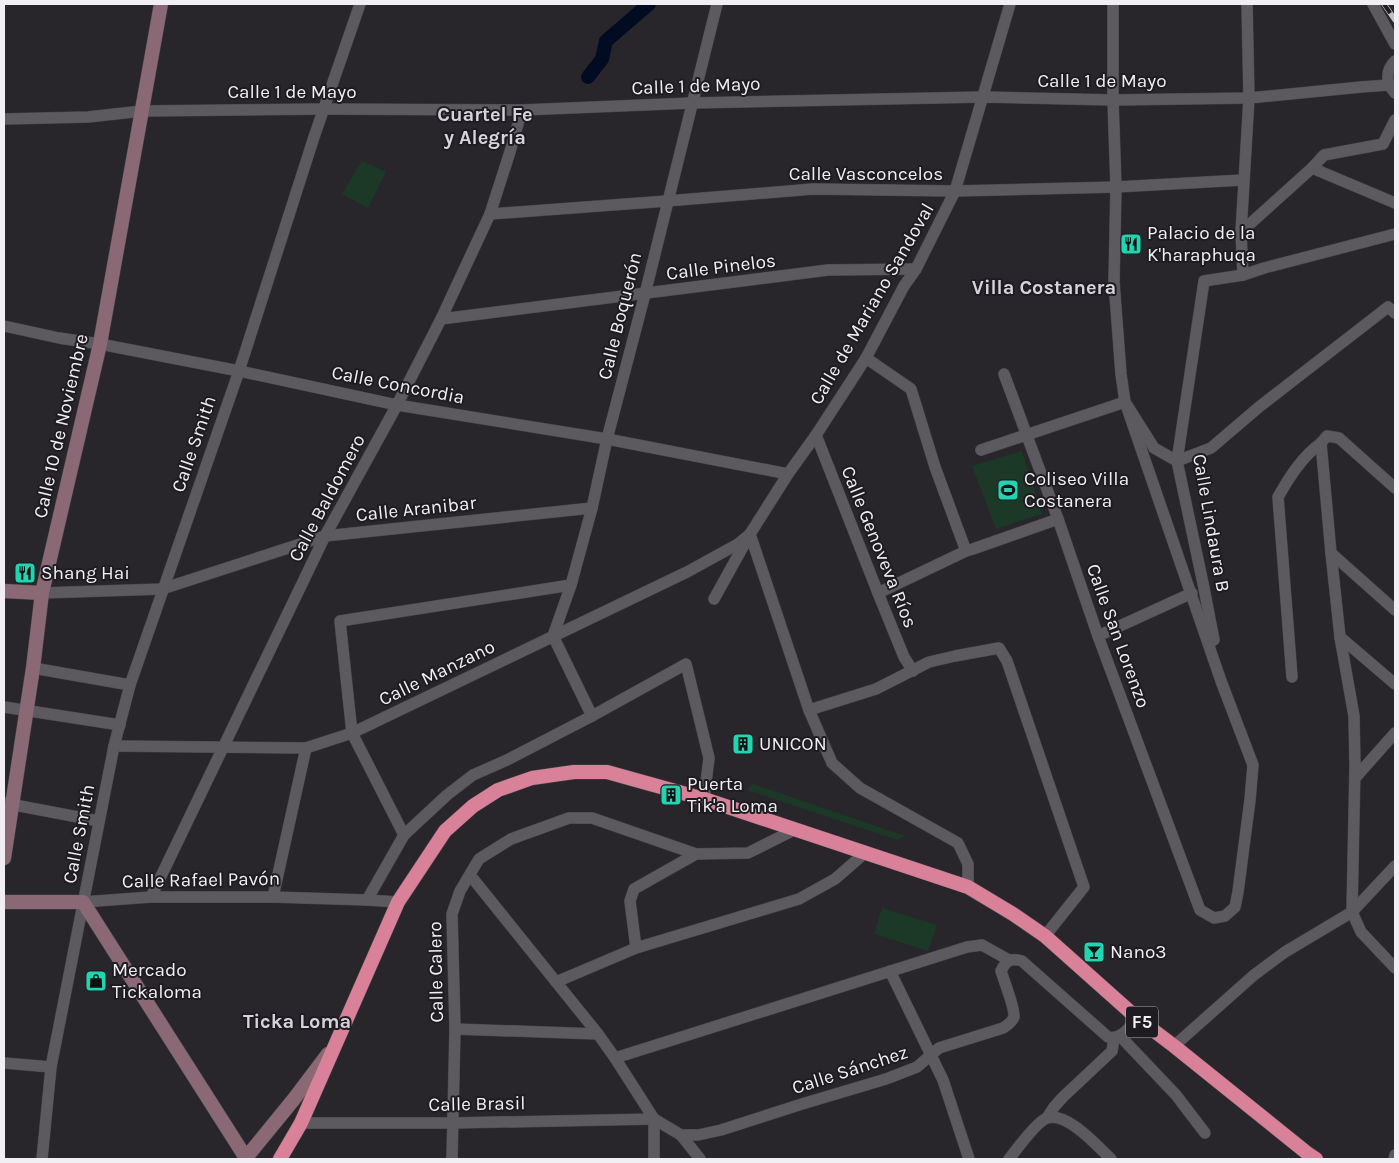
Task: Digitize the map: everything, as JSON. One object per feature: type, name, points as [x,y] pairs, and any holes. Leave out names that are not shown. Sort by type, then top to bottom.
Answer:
[{"type":"highway","name":"F5","points":[[280,1159],[301,1123],[398,902],[445,831],[473,806],[498,790],[532,778],[574,772],[607,772],[704,799],[968,887],[1045,936],[1137,1018],[1307,1154],[1316,1159]]},
{"type":"main road","name":"Calle 10 de Noviembre","points":[[4,858],[8,804],[33,668],[42,593],[100,344],[161,4]]},
{"type":"main road","points":[[4,591],[42,593]]},
{"type":"main road","name":"Calle Rafael Pavón","points":[[4,902],[83,902]]},
{"type":"main road","points":[[83,902],[246,1158],[289,1106],[334,1046]]},
{"type":"street","name":"Calle Smith","points":[[42,1159],[51,1067],[114,746],[130,685],[239,370],[360,4]]},
{"type":"street","name":"Calle Boquerón","points":[[553,636],[572,585],[607,439],[718,4]]},
{"type":"street","name":"Calle de Mariano Sandoval","points":[[714,599],[750,534],[866,358],[904,286],[916,269],[955,191],[1010,4]]},
{"type":"street","points":[[1113,4],[1113,100],[1116,187],[1114,282],[1121,374],[1124,402],[1154,448],[1178,461],[1211,448],[1259,407],[1388,307],[1395,313]]},
{"type":"street","points":[[1247,4],[1249,98],[1241,232],[1243,275],[1395,234]]},
{"type":"street","points":[[1373,4],[1395,43]]},
{"type":"street","points":[[1392,89],[1388,72],[1395,61]]},
{"type":"street","name":"Calle 1 de Mayo","points":[[4,119],[88,117],[142,111],[324,109],[522,110],[692,103],[983,97],[1113,100],[1249,98],[1361,87],[1392,89]]},
{"type":"street","name":"Calle Baldomero","points":[[151,897],[325,536],[397,405],[441,319],[490,214],[522,110]]},
{"type":"street","points":[[1241,232],[1324,155],[1383,144],[1395,120]]},
{"type":"street","points":[[1312,168],[1395,203]]},
{"type":"street","name":"Calle Vasconcelos","points":[[490,214],[813,189],[955,191],[1116,187],[1243,180]]},
{"type":"street","name":"Calle Pinelos","points":[[441,319],[828,270],[916,269]]},
{"type":"street","name":"Calle Lindaura B","points":[[1222,681],[1178,461],[1204,281],[1243,275]]},
{"type":"street","name":"Calle Concordia","points":[[4,326],[59,338],[239,370],[397,405],[607,439],[788,474]]},
{"type":"street","points":[[866,358],[911,389],[935,467],[966,550]]},
{"type":"street","name":"Calle San Lorenzo","points":[[1004,374],[1025,435],[1058,519],[1098,636],[1200,910]]},
{"type":"street","points":[[981,450],[1124,402]]},
{"type":"street","name":"Calle Lindaura B","points":[[1124,402],[1253,765],[1235,907],[1225,916],[1214,918],[1200,910]]},
{"type":"street","name":"Calle Genoveva Ríos","points":[[816,435],[904,657],[913,670]]},
{"type":"street","points":[[1292,677],[1278,496],[1291,474],[1327,436],[1339,438],[1393,482]]},
{"type":"street","points":[[1321,443],[1330,553],[1340,637],[1354,716],[1355,778],[1352,912],[1361,932],[1395,968]]},
{"type":"street","name":"Calle Aranibar","points":[[42,593],[162,589],[325,536],[592,508]]},
{"type":"street","points":[[878,593],[966,550],[1058,519]]},
{"type":"street","points":[[750,534],[809,710],[832,762],[860,788],[958,843],[968,864],[968,887]]},
{"type":"street","name":"Calle Manzano","points":[[114,746],[306,748],[352,733],[687,572],[738,544],[750,534]]},
{"type":"street","points":[[1330,553],[1395,610]]},
{"type":"street","points":[[404,835],[352,733],[340,620],[572,585]]},
{"type":"street","points":[[1098,636],[1192,594]]},
{"type":"street","points":[[553,636],[592,716]]},
{"type":"street","points":[[1340,637],[1395,684]]},
{"type":"street","points":[[809,710],[876,689],[929,662],[1000,648],[1008,660],[1084,887],[1045,936]]},
{"type":"street","points":[[367,900],[404,835],[447,795],[473,775],[507,760],[592,716],[686,664],[709,758],[704,799]]},
{"type":"street","points":[[33,668],[130,685]]},
{"type":"street","points":[[4,708],[120,724]]},
{"type":"street","points":[[1355,778],[1395,733]]},
{"type":"street","points":[[273,897],[306,748]]},
{"type":"street","points":[[8,804],[99,821]]},
{"type":"street","name":"Calle Calero","points":[[452,1159],[455,1029],[452,914],[460,891],[479,859],[511,839],[569,818],[592,818],[696,854],[748,854],[796,829]]},
{"type":"street","points":[[556,982],[636,948],[799,899],[835,879],[866,852]]},
{"type":"street","points":[[636,948],[630,901],[634,889],[696,854]]},
{"type":"street","points":[[1174,1046],[1254,976],[1285,952],[1352,912],[1395,866]]},
{"type":"street","points":[[470,875],[598,1034],[654,1119],[681,1135],[700,1159]]},
{"type":"street","name":"Calle Rafael Pavón","points":[[83,902],[151,897],[273,897],[398,902]]},
{"type":"street","points":[[615,1058],[967,947],[982,945],[1009,960],[1022,961],[1108,1037],[1117,1038],[1176,1095],[1205,1133]]},
{"type":"street","name":"Calle Sánchez","points":[[681,1135],[698,1135],[721,1130],[886,1079],[917,1067],[939,1048],[1003,1028],[1011,1023],[1014,1018],[1014,1010],[1001,971],[1009,960]]},
{"type":"street","points":[[890,971],[943,1080],[969,1159]]},
{"type":"street","points":[[1009,1159],[1039,1123],[1047,1118],[1063,1097],[1112,1051],[1117,1038],[1137,1018]]},
{"type":"street","points":[[455,1029],[598,1034]]},
{"type":"street","points":[[4,1063],[51,1067]]},
{"type":"street","points":[[1047,1118],[1059,1118],[1072,1124],[1111,1159]]},
{"type":"street","points":[[654,1119],[654,1159]]},
{"type":"street","name":"Calle Brasil","points":[[301,1123],[453,1123],[654,1119]]},
{"type":"street","points":[[1394,1159],[1395,1155]]},
{"type":"green space","points":[[362,161],[386,172],[368,208],[342,194]]},
{"type":"green space","name":"Coliseo Villa Costanera","points":[[1022,451],[1042,514],[996,529],[972,466]]},
{"type":"green space","points":[[753,784],[905,836],[897,840],[747,790]]},
{"type":"green space","points":[[882,908],[937,925],[928,951],[874,934]]},
{"type":"waterway","points":[[588,77],[602,59],[606,41],[649,4]]},
{"type":"railway","points":[[1384,4],[1395,20]]},
{"type":"place","name":"Palacio de la K'haraphuqa","points":[[1131,244]]},
{"type":"place","name":"Coliseo Villa Costanera","points":[[1008,490]]},
{"type":"place","name":"Shang Hai","points":[[25,573]]},
{"type":"place","name":"UNICON","points":[[743,744]]},
{"type":"place","name":"Puerta Tik'a Loma","points":[[671,795]]},
{"type":"place","name":"Nano3","points":[[1094,952]]},
{"type":"place","name":"Mercado Tickaloma","points":[[96,981]]},
{"type":"district","name":"Cuartel Fe y Alegría","points":[[485,126]]},
{"type":"district","name":"Villa Costanera","points":[[1044,287]]},
{"type":"district","name":"Ticka Loma","points":[[297,1021]]}]
